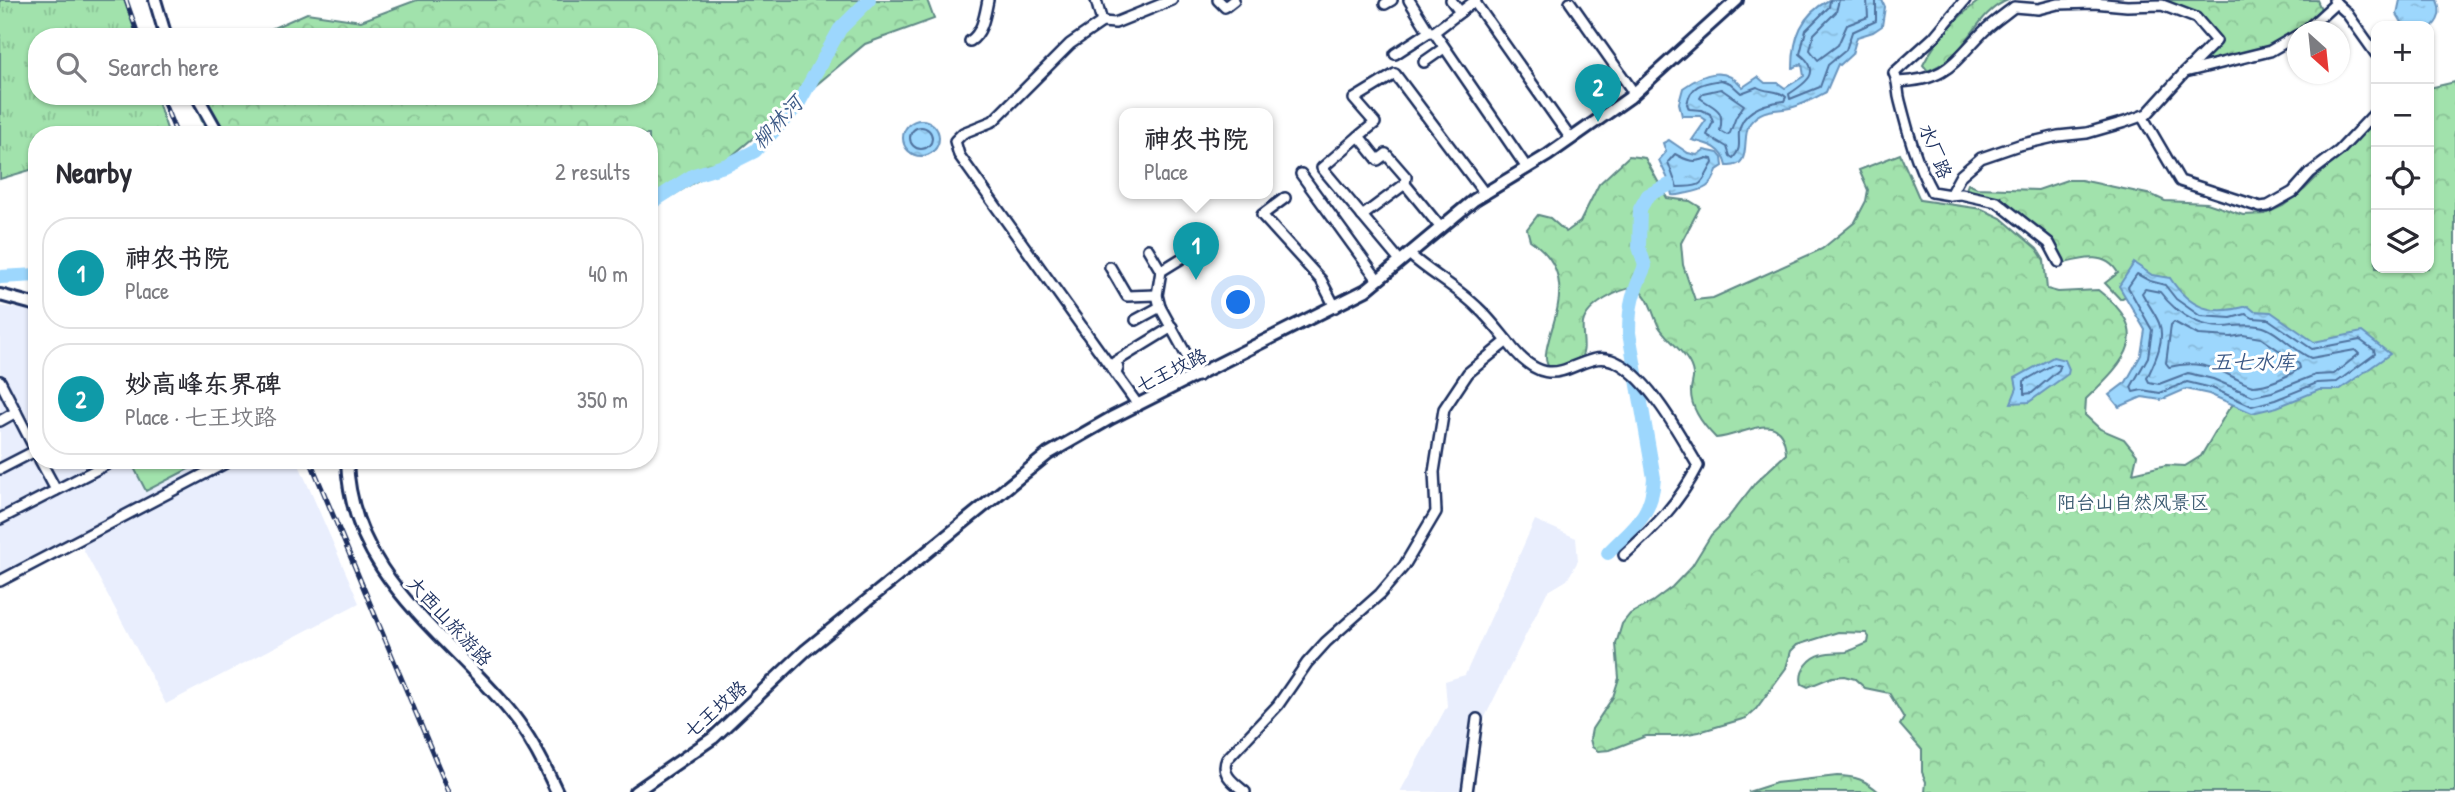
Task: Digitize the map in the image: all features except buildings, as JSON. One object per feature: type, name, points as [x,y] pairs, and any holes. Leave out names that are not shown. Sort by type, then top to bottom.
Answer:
[{"type":"street","points":[[155,0],[163,28]]},
{"type":"street","points":[[970,41],[975,38],[983,23],[988,0]]},
{"type":"street","points":[[1096,0],[1102,22]]},
{"type":"street","points":[[1138,405],[959,155],[955,141],[963,133],[993,121],[1070,44],[1102,22],[1115,23],[1172,0]]},
{"type":"street","points":[[1218,0],[1225,7],[1234,0]]},
{"type":"street","points":[[1409,0],[1527,168]]},
{"type":"street","points":[[1451,0],[1460,12]]},
{"type":"street","name":"七王坟路","points":[[635,792],[713,737],[805,651],[1048,454],[1138,405],[1366,290],[1485,194],[1571,139],[1634,93],[1737,0]]},
{"type":"street","points":[[1950,195],[1961,175],[1981,158],[2019,145],[2087,132],[2147,114],[2216,41],[2196,18],[2162,5],[2094,3],[2058,4],[2038,9],[2014,7],[1985,30],[1952,66],[1920,81],[1898,82],[1894,74],[1934,37],[1965,0]]},
{"type":"street","points":[[1395,54],[1475,1],[1571,139]]},
{"type":"street","points":[[2315,21],[2335,1],[2371,47]]},
{"type":"street","points":[[1570,2],[1634,93]]},
{"type":"street","points":[[2185,72],[2270,51],[2287,41]]},
{"type":"street","points":[[1424,62],[1444,48]]},
{"type":"street","points":[[1485,194],[1395,74],[1354,99],[1375,123],[1322,168],[1362,216],[1404,258],[1454,288],[1479,308],[1517,355],[1532,368],[1550,374],[1599,359],[1619,363],[1644,385],[1675,426],[1698,466],[1685,491],[1659,524],[1624,555]]},
{"type":"street","name":"水厂路","points":[[1898,82],[1901,106],[1924,177],[1932,192],[1961,194],[1997,202],[2049,243],[2059,262]]},
{"type":"street","points":[[202,105],[214,126]]},
{"type":"street","points":[[2142,116],[2180,181],[2260,207],[2268,206],[2292,192],[2339,151],[2371,117]]},
{"type":"street","points":[[1359,136],[1378,160],[1386,154],[1406,177],[1405,184],[1362,216]]},
{"type":"street","points":[[1301,174],[1378,280]]},
{"type":"street","points":[[1405,184],[1441,228]]},
{"type":"street","points":[[1285,198],[1262,215],[1321,280],[1335,307]]},
{"type":"street","points":[[1148,249],[1161,271],[1157,295],[1160,307],[1198,376]]},
{"type":"street","points":[[1161,271],[1182,258]]},
{"type":"street","points":[[1110,267],[1127,296],[1157,295]]},
{"type":"street","points":[[0,295],[28,303]]},
{"type":"street","points":[[1136,320],[1160,307]]},
{"type":"street","points":[[1116,373],[1118,368],[1115,362],[1171,327]]},
{"type":"street","points":[[1245,792],[1226,775],[1224,765],[1227,759],[1278,705],[1307,663],[1326,642],[1380,594],[1404,566],[1436,512],[1434,472],[1444,409],[1468,373],[1507,341]]},
{"type":"street","points":[[0,381],[28,435]]},
{"type":"street","points":[[0,421],[16,412]]},
{"type":"street","points":[[0,469],[28,455]]},
{"type":"street","points":[[45,469],[56,490]]},
{"type":"street","points":[[0,519],[97,469]]},
{"type":"street","points":[[0,580],[215,469]]},
{"type":"street","name":"大西山旅游路","points":[[348,469],[352,496],[359,517],[384,572],[408,605],[510,712],[530,740],[557,792]]},
{"type":"street","points":[[1467,792],[1476,719]]},
{"type":"shaded area","points":[[0,306],[28,310],[28,469],[203,469],[0,574]]},
{"type":"shaded area","points":[[222,469],[301,469],[359,603],[166,704],[80,543]]},
{"type":"shaded area","points":[[1535,520],[1576,538],[1578,561],[1567,580],[1547,592],[1482,723],[1474,792],[1400,792],[1447,706],[1445,681],[1465,675]]},
{"type":"green space","points":[[0,0],[124,0],[134,28],[28,28],[28,105],[159,105],[166,126],[28,126],[28,171],[0,179]]},
{"type":"green space","points":[[417,0],[927,0],[934,19],[865,44],[715,170],[658,205],[658,126],[204,126],[195,105],[658,105],[658,28],[273,28],[307,13],[361,21]]},
{"type":"green space","points":[[1980,0],[2008,0],[1987,15],[1953,56],[1928,71],[1923,65],[1934,47],[1955,21]]},
{"type":"green space","points":[[2131,0],[2317,0],[2321,9],[2312,21],[2287,21],[2287,39],[2281,42],[2246,54],[2194,66],[2217,44],[2178,12]]},
{"type":"green space","name":"阳台山自然风景区","points":[[2455,82],[2455,792],[1925,792],[1922,750],[1900,725],[1904,718],[1889,693],[1865,688],[1855,679],[1844,676],[1832,677],[1808,687],[1802,684],[1803,670],[1814,658],[1826,653],[1846,652],[1868,643],[1869,637],[1866,633],[1838,632],[1797,645],[1791,651],[1786,668],[1756,709],[1746,718],[1699,732],[1676,736],[1646,736],[1610,750],[1598,751],[1592,747],[1592,729],[1613,697],[1619,678],[1616,644],[1622,624],[1630,614],[1672,587],[1692,566],[1711,535],[1756,482],[1786,454],[1783,439],[1778,431],[1770,427],[1716,438],[1711,433],[1693,404],[1693,374],[1688,361],[1662,331],[1647,299],[1636,287],[1613,295],[1591,310],[1583,323],[1582,357],[1553,371],[1546,362],[1559,296],[1558,277],[1549,258],[1530,240],[1527,229],[1538,215],[1550,218],[1566,232],[1580,222],[1599,184],[1629,156],[1645,158],[1667,198],[1690,201],[1700,207],[1681,243],[1683,265],[1695,300],[1713,298],[1822,249],[1855,222],[1866,201],[1868,190],[1859,170],[1900,154],[1920,200],[1982,209],[2001,218],[2037,249],[2044,260],[2047,289],[2058,292],[2098,290],[2115,305],[2126,320],[2130,333],[2128,346],[2113,371],[2086,399],[2085,415],[2100,429],[2124,439],[2137,455],[2133,473],[2166,465],[2185,466],[2201,456],[2228,410],[2249,387],[2255,326],[2133,293],[2120,299],[2105,283],[2118,273],[2113,266],[2094,258],[2065,263],[2052,246],[2001,207],[1965,192],[1968,184],[1977,188],[2038,190],[2067,180],[2081,180],[2152,195],[2165,201],[2207,203],[2243,215],[2265,214],[2283,206],[2305,189],[2371,122],[2371,273],[2434,273],[2434,87]]},
{"type":"green space","points":[[135,469],[189,469],[146,491]]},
{"type":"green space","points":[[1837,776],[1860,780],[1879,792],[1748,792],[1776,783]]},
{"type":"water","points":[[1829,0],[1882,0],[1885,7],[1882,26],[1857,37],[1852,54],[1838,64],[1826,92],[1800,105],[1768,111],[1755,118],[1747,129],[1744,157],[1735,165],[1727,166],[1722,154],[1714,147],[1692,140],[1706,120],[1700,116],[1682,116],[1679,103],[1683,88],[1706,75],[1721,74],[1736,80],[1743,87],[1758,77],[1765,83],[1778,83],[1785,88],[1804,76],[1802,64],[1793,68],[1800,28],[1819,6]]},
{"type":"water","points":[[2400,0],[2437,0],[2439,13],[2434,24],[2434,21],[2401,21],[2397,14]]},
{"type":"water","points":[[921,120],[934,125],[939,138],[934,151],[921,156],[908,151],[903,138],[908,125]]},
{"type":"water","points":[[1669,140],[1688,153],[1697,155],[1704,150],[1718,153],[1723,166],[1717,170],[1707,187],[1672,195],[1659,160],[1666,152],[1663,143]]},
{"type":"water","name":"五七水库","points":[[2134,263],[2152,275],[2170,278],[2186,297],[2203,307],[2223,310],[2248,306],[2254,311],[2271,312],[2314,342],[2362,332],[2390,354],[2339,390],[2319,390],[2277,407],[2252,413],[2209,394],[2186,389],[2161,400],[2142,397],[2119,407],[2109,395],[2126,382],[2141,355],[2145,330],[2119,286]]},
{"type":"water","points":[[2053,357],[2065,360],[2068,374],[2029,402],[2011,403],[2017,388],[2015,378]]},
{"type":"waterway","name":"柳林河","points":[[658,198],[694,175],[727,165],[755,151],[797,106],[840,29],[869,0]]},
{"type":"waterway","points":[[1608,553],[1640,520],[1652,491],[1654,478],[1629,323],[1632,298],[1645,266],[1639,247],[1640,209],[1648,195],[1669,185]]},
{"type":"waterway","name":"柳林河","points":[[0,277],[28,275]]},
{"type":"railway","points":[[126,0],[136,28]]},
{"type":"railway","points":[[165,105],[173,126]]},
{"type":"railway","points":[[314,469],[449,792]]},
{"type":"place","name":"妙高峰东界碑","points":[[1598,122]]},
{"type":"place","name":"神农书院","points":[[1196,280]]}]
